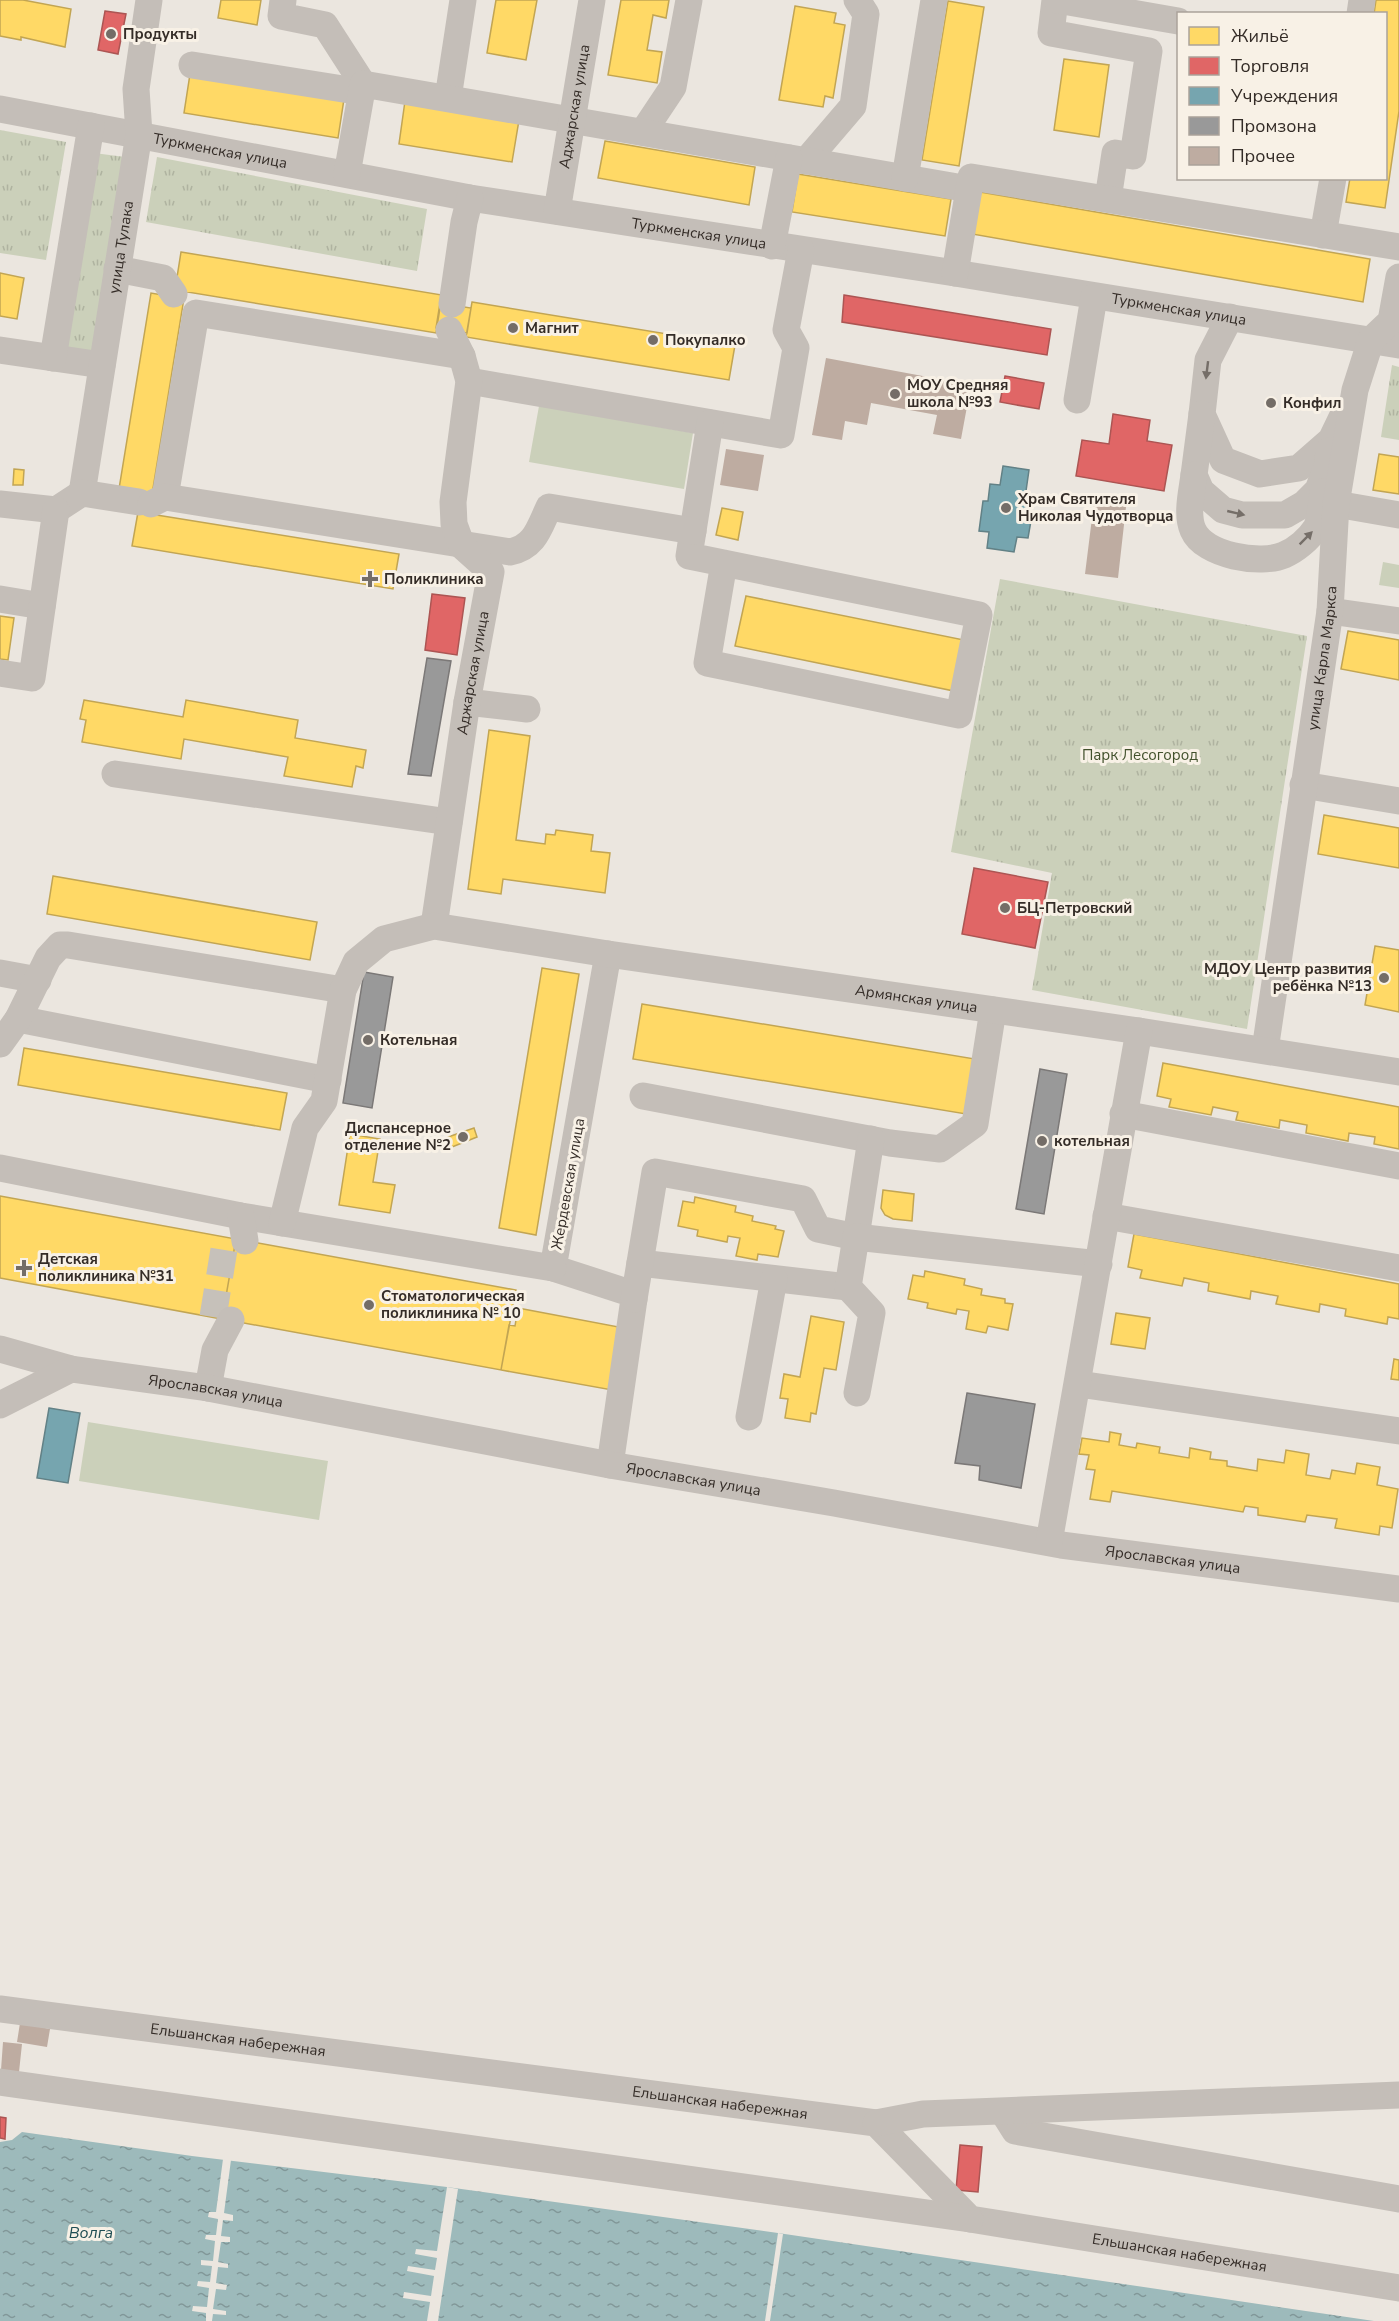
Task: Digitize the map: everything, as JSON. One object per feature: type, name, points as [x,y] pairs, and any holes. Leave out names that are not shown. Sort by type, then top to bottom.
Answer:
[{"type":"street","points":[[284,0],[281,16],[325,25],[362,88],[347,174]]},
{"type":"street","points":[[448,98],[463,0]]},
{"type":"street","name":"Аджарская улица","points":[[557,211],[592,0]]},
{"type":"street","points":[[643,132],[673,87],[688,0]]},
{"type":"street","points":[[772,246],[798,159],[853,106],[866,14],[857,0]]},
{"type":"street","points":[[905,178],[934,0]]},
{"type":"street","points":[[1108,199],[1115,153],[1133,156],[1149,51],[1051,33],[1056,0],[1177,21]]},
{"type":"street","name":"улица Тулака","points":[[82,493],[139,134],[136,89],[144,1]]},
{"type":"street","points":[[192,65],[448,98],[969,189]]},
{"type":"street","name":"Туркменская улица","points":[[0,109],[470,198],[1399,345]]},
{"type":"street","points":[[53,358],[91,126]]},
{"type":"street","points":[[955,273],[971,177],[1399,248]]},
{"type":"street","points":[[1323,235],[1333,180]]},
{"type":"street","points":[[462,546],[454,524],[453,502],[466,368],[450,317],[464,222],[470,198]]},
{"type":"street","points":[[117,269],[163,278],[185,300],[466,368],[710,423],[781,435],[795,348],[786,330],[801,250]]},
{"type":"street","name":"улица Карла Маркса","points":[[1265,1050],[1330,611],[1336,504],[1355,390],[1371,340],[1391,321],[1399,278]]},
{"type":"street","points":[[1077,400],[1094,297]]},
{"type":"street","points":[[152,501],[185,300]]},
{"type":"street","points":[[1230,317],[1208,360],[1194,475],[1190,514],[1193,530],[1204,544],[1219,552],[1236,556],[1269,558],[1283,555],[1297,547],[1317,527],[1330,440],[1355,390]]},
{"type":"street","points":[[0,350],[102,365]]},
{"type":"street","points":[[1202,414],[1223,460],[1260,474],[1299,468],[1330,440]]},
{"type":"street","points":[[710,423],[688,556],[724,563],[979,615],[959,715],[707,663],[724,563]]},
{"type":"street","points":[[1194,475],[1201,491],[1223,510],[1242,515],[1285,515],[1304,504],[1318,490],[1327,467]]},
{"type":"street","points":[[0,504],[56,510],[82,493],[510,552],[522,550],[532,542],[549,507],[693,531]]},
{"type":"street","points":[[1336,504],[1399,515]]},
{"type":"street","points":[[0,673],[32,678],[56,510]]},
{"type":"street","name":"Аджарская улица","points":[[434,926],[467,702],[491,572],[462,546]]},
{"type":"street","points":[[0,599],[42,606]]},
{"type":"street","points":[[1330,611],[1399,621]]},
{"type":"street","points":[[467,702],[527,709]]},
{"type":"street","points":[[115,774],[449,822]]},
{"type":"street","points":[[1303,785],[1399,801]]},
{"type":"street","points":[[282,1222],[305,1128],[324,1101],[342,990],[356,962],[384,939],[434,926]]},
{"type":"street","name":"Армянская улица","points":[[434,926],[1399,1072]]},
{"type":"street","points":[[0,1044],[18,1019],[56,947],[68,945],[342,990]]},
{"type":"street","name":"Жердевская улица","points":[[608,954],[554,1268],[633,1294],[634,1299]]},
{"type":"street","points":[[0,973],[39,980]]},
{"type":"street","points":[[643,1096],[940,1149],[975,1124],[993,1010]]},
{"type":"street","points":[[18,1019],[328,1080]]},
{"type":"street","points":[[1049,1542],[1079,1384],[1123,1114],[1139,1031]]},
{"type":"street","points":[[1123,1114],[1399,1166]]},
{"type":"street","points":[[848,1287],[871,1138]]},
{"type":"street","points":[[0,1168],[238,1232],[282,1222],[554,1268]]},
{"type":"street","points":[[610,1465],[655,1172],[803,1199],[818,1229],[856,1237],[1099,1264]]},
{"type":"street","points":[[1106,1216],[1399,1268]]},
{"type":"street","points":[[640,1263],[848,1287],[872,1313],[857,1393]]},
{"type":"street","points":[[749,1417],[774,1279]]},
{"type":"street","points":[[208,1388],[222,1319]]},
{"type":"street","name":"Ярославская улица","points":[[0,1349],[71,1369],[208,1388],[610,1465],[1049,1542],[1398,1584]]},
{"type":"street","points":[[0,1405],[71,1369]]},
{"type":"street","points":[[1079,1384],[1399,1431]]},
{"type":"street","name":"Ельшанская набережная","points":[[0,2009],[876,2123],[923,2114],[1399,2095]]},
{"type":"street","name":"Ельшанская набережная","points":[[0,2082],[970,2218],[1399,2289]]},
{"type":"street","points":[[1003,2112],[1015,2130],[1399,2199]]},
{"type":"street","points":[[876,2123],[970,2218]]},
{"type":"green space","points":[[0,130],[66,142],[46,260],[0,253]]},
{"type":"green space","points":[[94,153],[125,157],[94,355],[63,350]]},
{"type":"green space","points":[[157,157],[427,209],[417,271],[146,222]]},
{"type":"green space","points":[[1392,365],[1399,367],[1399,440],[1381,437]]},
{"type":"green space","points":[[539,406],[693,433],[684,489],[529,462]]},
{"type":"green space","points":[[1383,562],[1399,565],[1399,588],[1379,585]]},
{"type":"green space","name":"Парк Лесогород","points":[[1000,579],[1307,636],[1247,1029],[1032,990],[1052,873],[951,852]]},
{"type":"green space","points":[[88,1422],[328,1461],[319,1520],[79,1481]]},
{"type":"water","name":"Волга","points":[[22,2132],[778,2233],[1374,2321],[0,2321],[0,2142],[12,2140]]},
{"type":"pier","points":[[223,2159],[231,2160],[224,2213],[233,2215],[233,2221],[223,2220],[221,2236],[230,2237],[230,2242],[221,2242],[218,2262],[228,2264],[228,2268],[218,2267],[216,2283],[227,2285],[226,2290],[216,2289],[213,2309],[226,2311],[226,2315],[213,2314],[212,2321],[206,2321],[206,2313],[192,2311],[193,2306],[207,2307],[209,2288],[197,2286],[198,2281],[210,2282],[212,2266],[201,2265],[201,2260],[213,2261],[215,2241],[205,2239],[206,2235],[216,2235],[218,2219],[208,2217],[209,2212],[216,2212]]},
{"type":"pier","points":[[447,2187],[458,2189],[438,2321],[427,2321],[430,2302],[403,2298],[404,2292],[431,2296],[434,2276],[407,2271],[408,2266],[435,2270],[437,2258],[415,2254],[416,2249],[437,2251]]},
{"type":"pier","points":[[778,2233],[783,2234],[770,2321],[765,2321]]},
{"type":"building: Жильё","points":[[0,0],[23,0],[71,9],[65,47],[21,37],[21,40],[0,36]]},
{"type":"building: Жильё","points":[[221,0],[261,0],[257,25],[218,18]]},
{"type":"building: Жильё","points":[[496,0],[537,0],[526,60],[487,53]]},
{"type":"building: Жильё","points":[[621,0],[669,0],[666,18],[653,15],[647,50],[662,52],[657,83],[608,75]]},
{"type":"building: Жильё","points":[[1376,0],[1399,0],[1399,111],[1385,208],[1346,202],[1350,180],[1387,180],[1387,12],[1374,12]]},
{"type":"building: Жильё","points":[[948,1],[984,7],[959,166],[922,160]]},
{"type":"building: Жильё","points":[[795,6],[836,13],[834,23],[845,25],[833,98],[825,96],[823,107],[779,100]]},
{"type":"building: Жильё","points":[[1064,59],[1109,65],[1099,137],[1054,130]]},
{"type":"building: Жильё","points":[[190,74],[344,99],[338,138],[184,113]]},
{"type":"building: Жильё","points":[[405,101],[519,120],[512,162],[399,144]]},
{"type":"building: Жильё","points":[[605,141],[755,167],[749,205],[598,178]]},
{"type":"building: Жильё","points":[[798,174],[951,199],[945,236],[792,212]]},
{"type":"building: Жильё","points":[[980,192],[1370,259],[1363,302],[972,234]]},
{"type":"building: Жильё","points":[[181,252],[442,295],[436,333],[175,290]]},
{"type":"building: Жильё","points":[[0,273],[24,278],[17,319],[0,316]]},
{"type":"building: Жильё","points":[[185,292],[149,513],[119,489],[151,293],[174,297]]},
{"type":"building: Жильё","points":[[472,302],[735,345],[729,380],[466,337]]},
{"type":"building: Жильё","points":[[440,303],[471,308],[467,333],[436,328]]},
{"type":"building: Жильё","points":[[1379,454],[1399,457],[1399,494],[1373,490]]},
{"type":"building: Жильё","points":[[14,469],[24,470],[23,485],[13,485]]},
{"type":"building: Жильё","points":[[722,508],[743,512],[738,540],[716,535]]},
{"type":"building: Жильё","points":[[138,512],[399,554],[393,589],[132,546]]},
{"type":"building: Жильё","points":[[746,596],[964,640],[954,691],[735,646]]},
{"type":"building: Жильё","points":[[0,616],[14,618],[8,660],[0,659]]},
{"type":"building: Жильё","points":[[1348,631],[1399,640],[1399,680],[1341,669]]},
{"type":"building: Жильё","points":[[84,700],[183,717],[186,700],[298,720],[295,738],[366,750],[363,768],[356,766],[352,787],[284,776],[288,757],[184,739],[181,759],[82,742],[86,720],[80,719]]},
{"type":"building: Жильё","points":[[489,730],[530,736],[516,840],[545,844],[546,834],[555,835],[556,830],[593,835],[591,851],[610,853],[605,893],[503,879],[501,894],[468,889]]},
{"type":"building: Жильё","points":[[1324,815],[1399,828],[1399,868],[1318,854]]},
{"type":"building: Жильё","points":[[53,876],[317,922],[310,960],[47,914]]},
{"type":"building: Жильё","name":"МДОУ Центр развития ребёнка №13","points":[[1375,946],[1399,950],[1399,1012],[1365,1005]]},
{"type":"building: Жильё","points":[[542,968],[579,974],[536,1235],[499,1228]]},
{"type":"building: Жильё","points":[[642,1004],[975,1059],[966,1114],[633,1059]]},
{"type":"building: Жильё","points":[[24,1048],[287,1093],[280,1130],[18,1085]]},
{"type":"building: Жильё","points":[[1163,1063],[1399,1107],[1399,1149],[1374,1144],[1375,1137],[1349,1133],[1348,1141],[1306,1133],[1307,1125],[1280,1120],[1279,1128],[1236,1120],[1238,1112],[1213,1107],[1211,1115],[1169,1107],[1171,1099],[1157,1096]]},
{"type":"building: Жильё","name":"Диспансерное отделение №2","points":[[474,1128],[477,1137],[452,1147],[448,1137]]},
{"type":"building: Жильё","points":[[350,1134],[380,1139],[373,1182],[395,1185],[390,1213],[339,1205]]},
{"type":"building: Жильё","points":[[883,1190],[914,1194],[912,1221],[893,1219],[885,1215],[881,1208]]},
{"type":"building: Жильё","name":"Детская поликлиника №31","points":[[0,1196],[236,1239],[222,1319],[0,1278]]},
{"type":"building: Жильё","points":[[695,1197],[736,1206],[735,1212],[753,1216],[752,1221],[776,1226],[775,1229],[784,1231],[778,1257],[758,1254],[757,1260],[736,1256],[740,1238],[728,1236],[727,1242],[697,1236],[698,1230],[678,1226],[683,1201],[694,1203]]},
{"type":"building: Жильё","points":[[1134,1234],[1399,1284],[1399,1319],[1388,1317],[1387,1324],[1345,1316],[1346,1309],[1320,1304],[1319,1312],[1276,1304],[1278,1296],[1251,1291],[1250,1299],[1208,1291],[1209,1283],[1184,1278],[1182,1286],[1140,1278],[1142,1270],[1128,1267]]},
{"type":"building: Жильё","name":"Стоматологическая поликлиника № 10","points":[[236,1239],[516,1290],[501,1370],[222,1319]]},
{"type":"building: Жильё","points":[[925,1271],[965,1279],[964,1285],[982,1289],[981,1295],[1005,1299],[1005,1303],[1013,1304],[1008,1330],[988,1326],[986,1333],[966,1329],[969,1311],[957,1309],[956,1314],[927,1308],[928,1303],[908,1299],[913,1275],[924,1277]]},
{"type":"building: Жильё","points":[[518,1308],[624,1328],[612,1390],[501,1370],[509,1325],[515,1326]]},
{"type":"building: Жильё","points":[[1116,1313],[1150,1318],[1145,1349],[1111,1344]]},
{"type":"building: Жильё","points":[[811,1316],[844,1322],[836,1370],[824,1368],[816,1414],[811,1413],[810,1422],[785,1418],[788,1399],[780,1398],[784,1374],[800,1377]]},
{"type":"building: Жильё","points":[[1394,1359],[1399,1360],[1399,1380],[1391,1379]]},
{"type":"building: Жильё","points":[[1110,1432],[1121,1434],[1119,1445],[1136,1448],[1137,1443],[1160,1447],[1159,1453],[1189,1458],[1190,1448],[1211,1452],[1210,1459],[1227,1461],[1227,1466],[1257,1471],[1258,1459],[1284,1463],[1286,1450],[1309,1454],[1306,1475],[1330,1479],[1332,1470],[1355,1474],[1357,1463],[1380,1467],[1377,1485],[1398,1489],[1392,1528],[1380,1526],[1379,1535],[1335,1528],[1337,1519],[1307,1515],[1305,1522],[1258,1515],[1258,1508],[1245,1506],[1243,1512],[1112,1491],[1110,1502],[1090,1499],[1095,1470],[1086,1469],[1089,1455],[1079,1454],[1082,1438],[1109,1442]]},
{"type":"building: Торговля","points":[[105,11],[126,14],[118,54],[98,50]]},
{"type":"building: Торговля","points":[[844,295],[1051,329],[1047,355],[842,322]]},
{"type":"building: Торговля","points":[[1005,376],[1044,383],[1039,409],[1000,402]]},
{"type":"building: Торговля","points":[[1113,414],[1150,420],[1147,441],[1172,445],[1164,491],[1076,476],[1082,440],[1109,444]]},
{"type":"building: Торговля","points":[[432,594],[465,598],[457,655],[425,650]]},
{"type":"building: Торговля","name":"БЦ-Петровский","points":[[974,868],[1048,882],[1035,948],[962,934]]},
{"type":"building: Торговля","points":[[0,2117],[6,2118],[5,2139],[0,2138]]},
{"type":"building: Торговля","points":[[960,2145],[982,2147],[978,2192],[956,2190]]},
{"type":"building: Учреждения","name":"Храм Святителя Николая Чудотворца","points":[[1003,466],[1029,470],[1025,498],[1032,499],[1029,515],[1032,515],[1028,538],[1017,537],[1014,552],[987,548],[989,532],[979,531],[983,501],[988,501],[990,484],[1000,485]]},
{"type":"building: Учреждения","points":[[49,1408],[80,1413],[68,1483],[37,1478]]},
{"type":"building: Промзона","points":[[427,658],[451,661],[431,776],[408,774]]},
{"type":"building: Промзона","name":"Котельная","points":[[364,972],[393,977],[372,1108],[343,1103]]},
{"type":"building: Промзона","name":"котельная","points":[[1040,1069],[1067,1074],[1044,1214],[1016,1209]]},
{"type":"building: Промзона","points":[[967,1393],[1035,1404],[1021,1488],[979,1480],[980,1466],[955,1463]]},
{"type":"building: Прочее","name":"МОУ Средняя школа №93","points":[[826,358],[971,385],[961,439],[933,434],[937,415],[871,403],[867,425],[845,421],[842,440],[812,435]]},
{"type":"building: Прочее","points":[[726,449],[764,455],[758,491],[720,485]]},
{"type":"building: Прочее","points":[[1095,494],[1127,498],[1118,578],[1085,574]]},
{"type":"building: Прочее","points":[[20,2023],[50,2029],[47,2047],[17,2042]]},
{"type":"building: Прочее","points":[[3,2042],[22,2044],[19,2072],[1,2070]]},
{"type":"tunnel","points":[[213,1317],[226,1237]]},
{"type":"place","name":"Продукты","points":[[111,34]]},
{"type":"place","name":"Магнит","points":[[513,328]]},
{"type":"place","name":"Покупалко","points":[[653,340]]},
{"type":"place","name":"МОУ Средняя школа №93","points":[[895,394]]},
{"type":"place","name":"Конфил","points":[[1271,403]]},
{"type":"place","name":"Храм Святителя Николая Чудотворца","points":[[1006,508]]},
{"type":"place","name":"Поликлиника","points":[[370,579]]},
{"type":"place","name":"БЦ-Петровский","points":[[1005,908]]},
{"type":"place","name":"МДОУ Центр развития ребёнка №13","points":[[1384,978]]},
{"type":"place","name":"Котельная","points":[[368,1040]]},
{"type":"place","name":"Диспансерное отделение №2","points":[[463,1137]]},
{"type":"place","name":"котельная","points":[[1042,1141]]},
{"type":"place","name":"Детская поликлиника №31","points":[[24,1268]]},
{"type":"place","name":"Стоматологическая поликлиника № 10","points":[[369,1305]]}]
